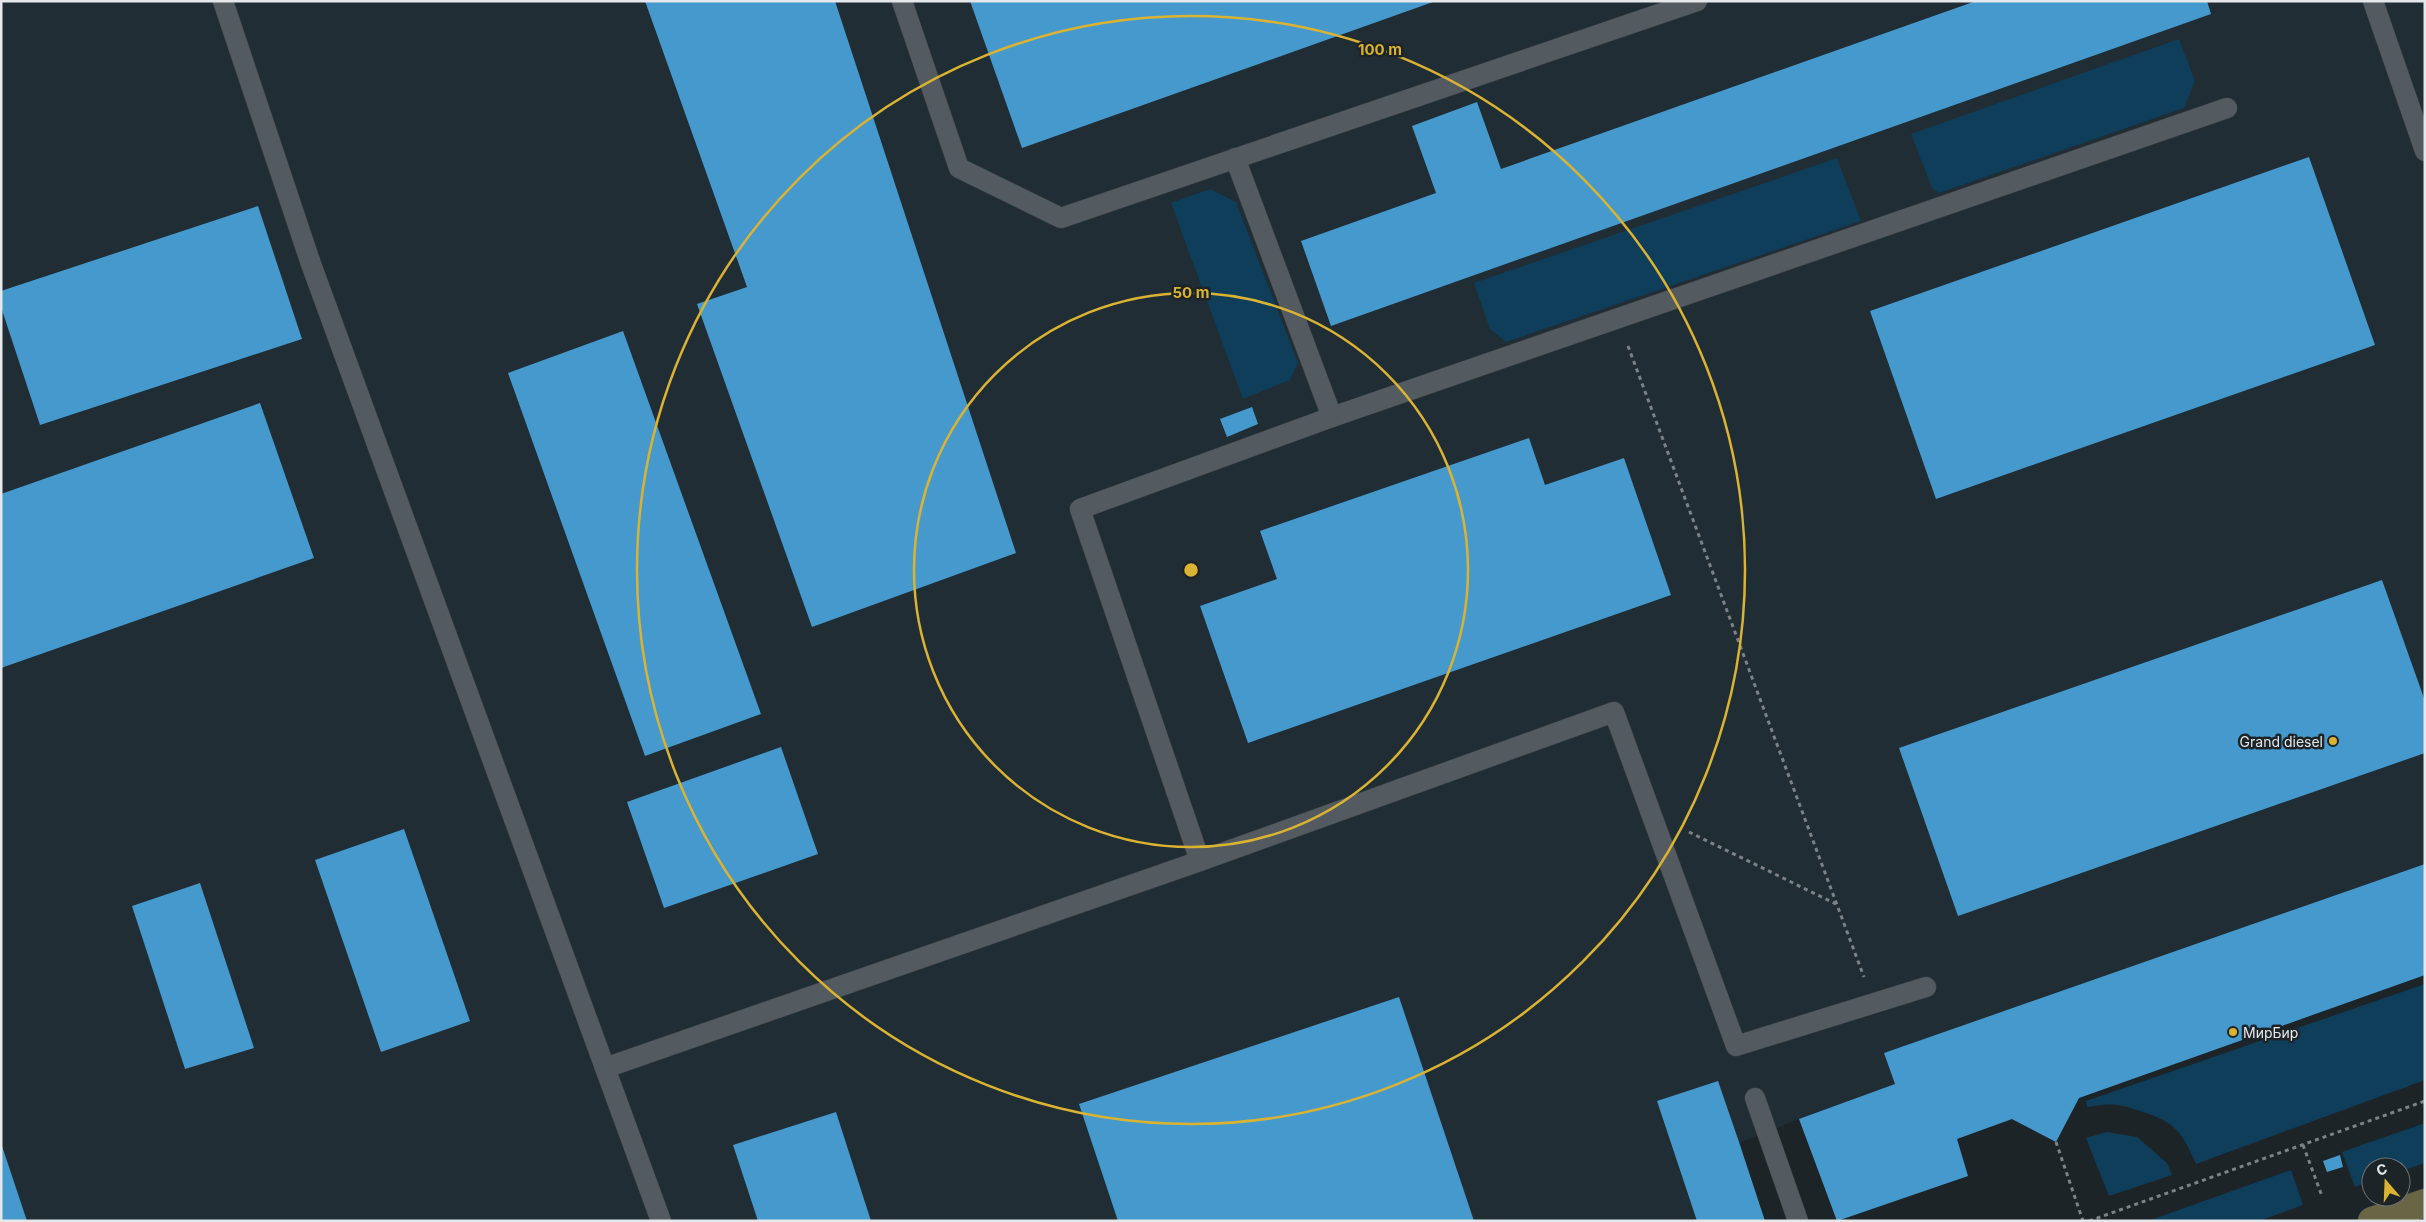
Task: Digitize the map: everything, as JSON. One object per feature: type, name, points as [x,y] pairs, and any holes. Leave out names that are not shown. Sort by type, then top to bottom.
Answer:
[{"type":"main road","points":[[2372,1221],[2425,1202]]},
{"type":"lane","points":[[223,1],[311,264],[661,1221]]},
{"type":"lane","points":[[902,1],[959,168],[1061,218],[1697,1]]},
{"type":"lane","points":[[2374,1],[2425,151]]},
{"type":"lane","points":[[1200,861],[1080,509],[1332,417],[1618,320],[2227,108]]},
{"type":"lane","points":[[1235,158],[1332,417]]},
{"type":"lane","points":[[605,1068],[1200,861],[1614,712],[1736,1046],[1926,987]]},
{"type":"lane","points":[[1755,1098],[1798,1221]]},
{"type":"path","points":[[1618,320],[1874,1003]]},
{"type":"path","points":[[1650,812],[1837,904]]},
{"type":"path","points":[[2089,1221],[2425,1101]]},
{"type":"path","points":[[2056,1142],[2083,1221]]},
{"type":"path","points":[[2303,1145],[2322,1196]]},
{"type":"shaded area","points":[[1,1],[2425,1],[2425,975],[2079,1098],[2056,1142],[2012,1120],[1957,1138],[1968,1176],[1839,1221],[1799,1119],[1739,1143],[1765,1221],[27,1221],[1,1145]]},
{"type":"shaded area","points":[[2179,39],[2195,81],[2184,108],[1939,193],[1932,188],[1911,134]]},
{"type":"shaded area","points":[[1837,158],[1861,221],[1506,342],[1490,329],[1474,283]]},
{"type":"shaded area","points":[[1210,189],[1236,202],[1298,363],[1290,380],[1243,399],[1171,203]]},
{"type":"shaded area","points":[[2425,984],[2425,1080],[2196,1164],[2185,1141],[2173,1126],[2165,1121],[2146,1113],[2116,1105],[2087,1107],[2086,1101]]},
{"type":"shaded area","points":[[2425,1123],[2425,1163],[2411,1168],[2411,1157],[2361,1157],[2361,1185],[2355,1187],[2342,1152]]},
{"type":"shaded area","points":[[2107,1132],[2137,1137],[2167,1163],[2172,1175],[2109,1196],[2086,1138]]},
{"type":"shaded area","points":[[2291,1170],[2303,1205],[2259,1221],[2148,1221]]},
{"type":"building","points":[[645,1],[835,1],[1016,553],[812,627],[697,304],[747,287]]},
{"type":"building","points":[[970,1],[1433,1],[1433,2],[1022,148]]},
{"type":"building","points":[[1976,1],[2207,1],[2211,14],[1331,326],[1301,241],[1436,193],[1412,126],[1477,102],[1501,169]]},
{"type":"building","points":[[2309,157],[2375,345],[1936,499],[1870,311]]},
{"type":"building","points":[[258,206],[302,339],[40,425],[1,307],[1,291]]},
{"type":"building","points":[[623,331],[761,714],[645,756],[508,373]]},
{"type":"building","points":[[260,403],[314,558],[1,668],[1,494]]},
{"type":"building","points":[[1252,407],[1258,424],[1227,437],[1220,419]]},
{"type":"building","points":[[1529,438],[1545,485],[1624,458],[1671,595],[1248,743],[1200,606],[1277,579],[1260,531]]},
{"type":"building","points":[[2382,580],[2425,701],[2425,753],[1958,916],[1899,748]]},
{"type":"building","points":[[781,747],[818,854],[664,908],[627,802]]},
{"type":"building","points":[[404,829],[470,1021],[381,1052],[315,860]]},
{"type":"building","points":[[2425,864],[2425,975],[2079,1098],[2056,1142],[2012,1119],[1957,1139],[1968,1176],[1837,1221],[1799,1119],[1895,1084],[1884,1053]]},
{"type":"building","points":[[200,883],[254,1048],[185,1069],[132,906]]},
{"type":"building","points":[[1399,997],[1474,1221],[1118,1221],[1079,1104]]},
{"type":"building","points":[[1718,1081],[1765,1221],[1697,1221],[1657,1101]]},
{"type":"building","points":[[836,1112],[871,1221],[758,1221],[733,1145]]},
{"type":"building","points":[[2,1146],[27,1221],[1,1221]]},
{"type":"building","points":[[2340,1155],[2343,1167],[2327,1172],[2323,1161]]},
{"type":"place","name":"Grand diesel","points":[[2333,741]]},
{"type":"place","name":"МирБир","points":[[2233,1032]]}]
